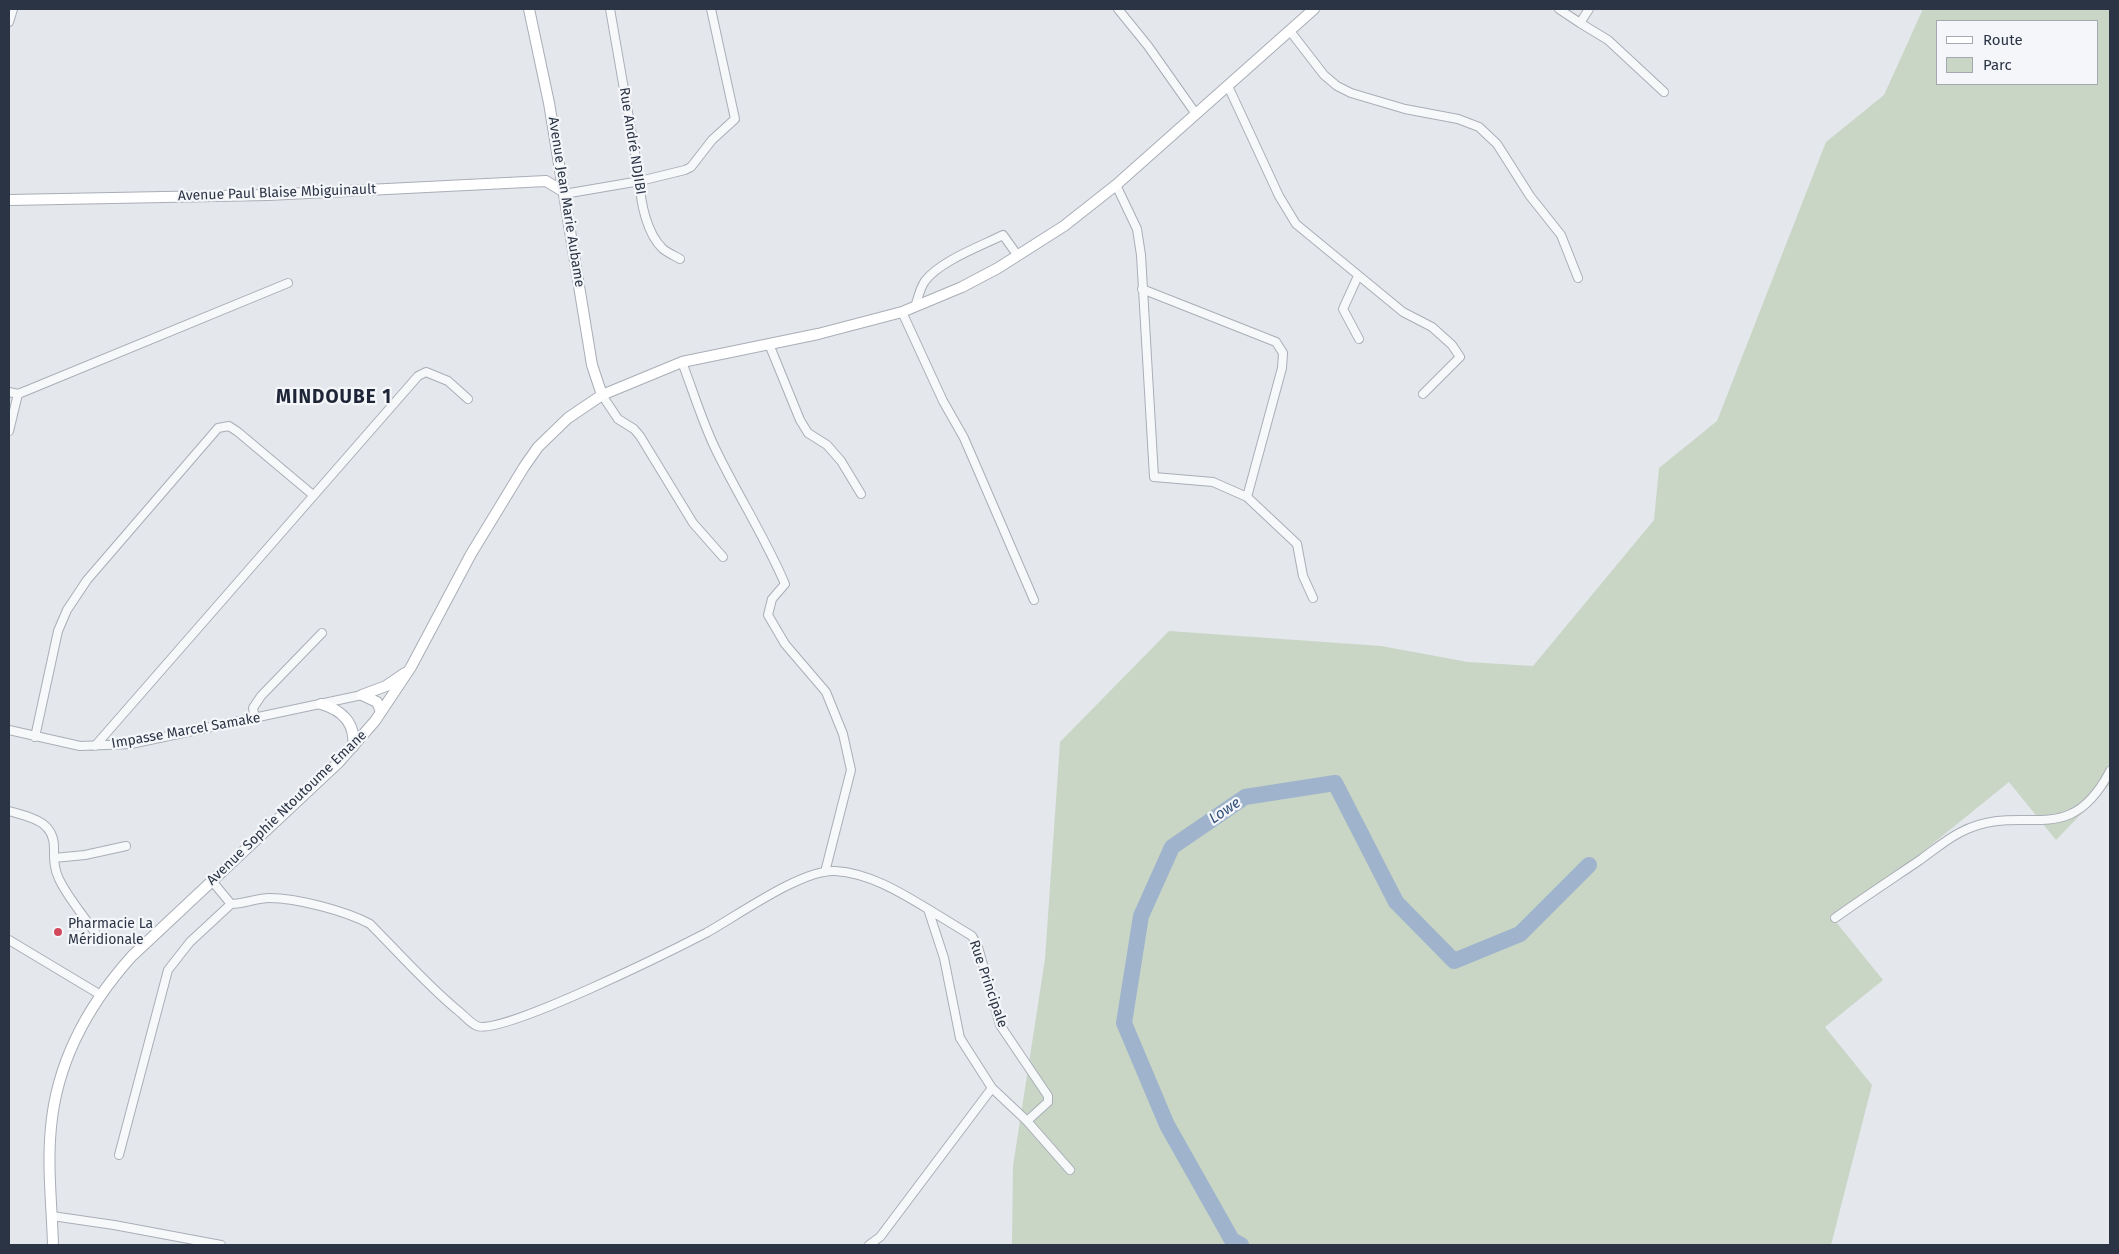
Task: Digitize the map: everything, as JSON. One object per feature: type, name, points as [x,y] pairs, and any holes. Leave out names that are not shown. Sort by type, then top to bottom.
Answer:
[{"type":"street","points":[[9,22],[13,9]]},
{"type":"street","name":"Avenue Jean Marie Aubame","points":[[529,9],[560,165],[592,365],[602,395]]},
{"type":"street","name":"Rue André NDJIBI","points":[[610,9],[640,181],[640,197],[652,233],[664,249],[680,259]]},
{"type":"street","points":[[560,165],[546,181],[564,193],[640,181],[679,172],[691,167],[712,140],[734,119],[711,9]]},
{"type":"street","points":[[1118,9],[1148,46],[1196,114]]},
{"type":"street","name":"Avenue Sophie Ntoutoume Emane","points":[[53,1245],[51,1129],[57,1090],[72,1044],[99,994],[132,956],[353,747],[381,712],[410,667],[471,554],[529,460],[553,431],[602,395],[682,362],[769,344],[902,312],[962,288],[1018,256],[1064,226],[1116,185],[1314,9]]},
{"type":"street","points":[[1559,9],[1608,40],[1664,92]]},
{"type":"street","points":[[1580,23],[1589,9]]},
{"type":"street","points":[[1290,31],[1324,75],[1337,86],[1351,93],[1405,110],[1458,119],[1479,127],[1497,144],[1530,196],[1561,235],[1578,278]]},
{"type":"street","points":[[1228,86],[1279,196],[1296,224],[1403,312],[1432,327],[1452,345],[1460,357],[1423,394]]},
{"type":"street","name":"Avenue Paul Blaise Mbiguinault","points":[[9,200],[268,195],[546,181]]},
{"type":"street","points":[[1116,185],[1137,229],[1141,255],[1154,477],[1213,482],[1247,497],[1297,544],[1303,576],[1312,598]]},
{"type":"street","points":[[915,307],[922,285],[932,274],[1003,235],[1018,256]]},
{"type":"street","points":[[1358,276],[1343,309],[1359,339]]},
{"type":"street","points":[[9,392],[18,394],[288,283]]},
{"type":"street","points":[[1142,289],[1276,342],[1283,353],[1282,368],[1247,497]]},
{"type":"street","points":[[902,312],[943,401],[964,438],[1034,600]]},
{"type":"street","points":[[769,344],[800,420],[808,433],[827,445],[841,461],[861,494]]},
{"type":"street","points":[[682,362],[714,446],[758,532],[778,564],[785,584],[772,599],[768,615],[785,644],[826,692],[843,734],[851,770],[825,872]]},
{"type":"street","points":[[94,746],[418,376],[426,372],[438,375],[468,399]]},
{"type":"street","points":[[9,431],[18,394]]},
{"type":"street","points":[[602,395],[618,419],[634,429],[640,436],[693,523],[723,557]]},
{"type":"street","points":[[35,737],[58,631],[67,610],[87,580],[218,428],[229,426],[238,432],[313,495]]},
{"type":"street","points":[[255,719],[253,708],[262,696],[322,633]]},
{"type":"street","points":[[362,696],[392,682],[410,667]]},
{"type":"street","points":[[362,696],[377,702],[381,712]]},
{"type":"street","name":"Impasse Marcel Samake","points":[[9,730],[80,746],[131,744],[362,696]]},
{"type":"street","points":[[321,704],[332,707],[345,717],[352,731],[353,747]]},
{"type":"street","points":[[1835,918],[1961,832],[1993,822],[2064,818],[2096,794],[2110,770]]},
{"type":"street","points":[[9,811],[33,818],[49,829],[53,837],[54,858],[60,881],[96,934]]},
{"type":"street","points":[[54,858],[85,855],[126,846]]},
{"type":"street","points":[[119,1155],[168,970],[190,942],[231,904],[267,898],[299,901],[360,918],[370,924],[449,1003],[476,1026],[485,1028],[504,1023],[606,981],[705,933],[790,885],[817,873],[842,872],[875,880],[897,890],[928,909],[944,958],[960,1038],[992,1088],[1026,1121],[1070,1170]]},
{"type":"street","points":[[212,881],[231,904]]},
{"type":"street","name":"Rue Principale","points":[[928,909],[972,936],[978,947],[1000,1024],[1048,1096],[1048,1102],[1044,1108],[1026,1121]]},
{"type":"street","points":[[10,942],[99,994]]},
{"type":"street","points":[[869,1245],[880,1237],[992,1088]]},
{"type":"street","points":[[52,1216],[114,1225],[221,1245]]},
{"type":"green space","points":[[1923,9],[2110,9],[2110,784],[2056,840],[2009,782],[1836,922],[1883,980],[1825,1027],[1872,1085],[1831,1245],[1012,1245],[1013,1166],[1045,959],[1060,742],[1169,631],[1381,646],[1468,662],[1533,666],[1654,520],[1659,468],[1717,421],[1826,142],[1884,95]]},
{"type":"waterway","name":"Lowe","points":[[1241,1245],[1232,1240],[1167,1125],[1124,1023],[1141,916],[1172,847],[1245,797],[1335,783],[1396,902],[1454,961],[1520,934],[1589,865]]},
{"type":"place","name":"Pharmacie La Méridionale","points":[[58,932]]},
{"type":"district","name":"MINDOUBE 1","points":[[334,398]]}]
